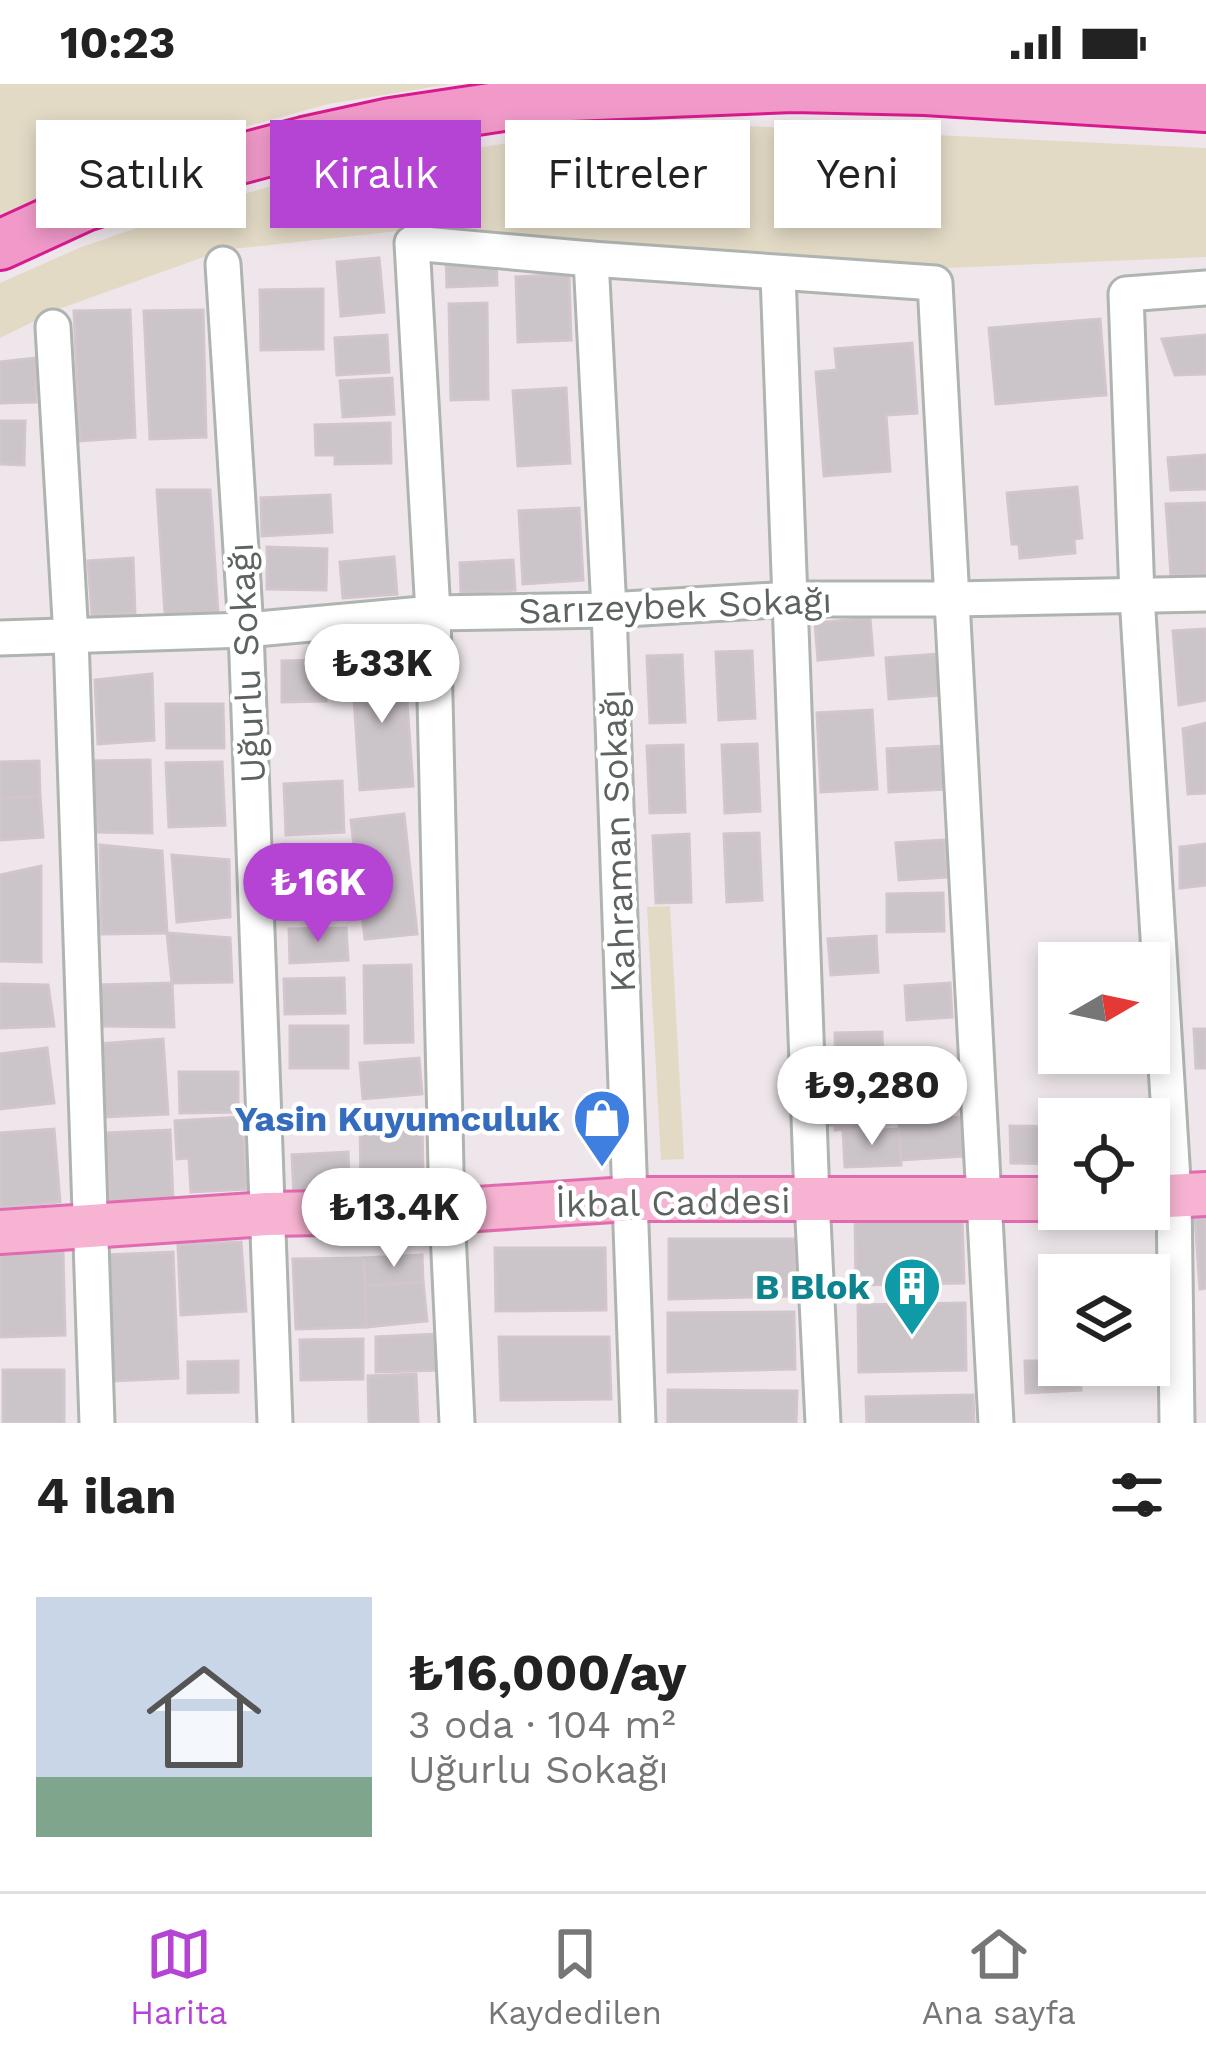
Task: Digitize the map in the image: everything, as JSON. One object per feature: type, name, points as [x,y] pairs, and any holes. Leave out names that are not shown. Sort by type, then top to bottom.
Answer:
[{"type":"highway","points":[[0,245],[85,206],[194,171],[391,123],[570,96],[815,87],[1206,106]]},
{"type":"main road","name":"İkbal Caddesi","points":[[0,1232],[267,1214],[447,1211],[628,1199],[1038,1200]]},
{"type":"street","points":[[457,1423],[447,1211],[433,613],[412,243],[935,283],[996,1423]]},
{"type":"street","name":"Kahraman Sokağı","points":[[591,259],[609,610],[638,1423]]},
{"type":"street","name":"Uğurlu Sokağı","points":[[223,264],[246,630],[274,1423]]},
{"type":"street","points":[[778,274],[823,1423]]},
{"type":"street","points":[[1177,1423],[1176,1196],[1137,596],[1126,294],[1206,288]]},
{"type":"street","points":[[53,328],[71,637],[97,1423]]},
{"type":"street","name":"Sarızeybek Sokağı","points":[[0,638],[246,630],[433,613],[609,610],[790,599],[1206,594]]},
{"type":"shaded area","points":[[0,84],[451,84],[328,104],[246,127],[246,120],[36,120],[36,202],[0,217]]},
{"type":"shaded area","points":[[750,126],[774,127],[774,228],[941,228],[941,135],[1206,148],[1206,257],[945,268],[417,229],[223,250],[59,309],[0,338],[0,283],[137,228],[246,228],[246,193],[270,187],[270,228],[481,228],[481,147],[505,143],[505,228],[750,228]]},
{"type":"shaded area","points":[[670,906],[684,1159],[661,1160],[647,907]]},
{"type":"building","points":[[496,255],[497,285],[447,287],[446,256]]},
{"type":"building","points":[[379,258],[384,312],[341,316],[337,262]]},
{"type":"building","points":[[569,274],[571,340],[518,342],[516,277]]},
{"type":"building","points":[[323,289],[323,349],[261,350],[260,290]]},
{"type":"building","points":[[487,303],[488,399],[451,400],[449,304]]},
{"type":"building","points":[[130,310],[135,437],[80,441],[74,311]]},
{"type":"building","points":[[203,310],[206,437],[150,439],[144,311]]},
{"type":"building","points":[[1100,319],[1106,395],[996,404],[989,328]]},
{"type":"building","points":[[387,335],[389,372],[337,375],[335,338]]},
{"type":"building","points":[[1206,335],[1206,374],[1175,375],[1162,339]]},
{"type":"building","points":[[912,343],[917,413],[886,415],[890,471],[824,476],[816,372],[837,370],[835,349]]},
{"type":"building","points":[[36,358],[36,402],[0,403],[0,362]]},
{"type":"building","points":[[392,378],[394,414],[343,417],[340,381]]},
{"type":"building","points":[[566,388],[570,463],[518,466],[513,391]]},
{"type":"building","points":[[0,421],[25,421],[24,465],[0,464]]},
{"type":"building","points":[[390,423],[391,463],[335,464],[335,455],[316,455],[315,425]]},
{"type":"building","points":[[1206,455],[1206,489],[1171,490],[1168,458]]},
{"type":"building","points":[[1077,487],[1082,538],[1074,539],[1075,553],[1020,558],[1019,544],[1012,544],[1007,493]]},
{"type":"building","points":[[157,490],[210,490],[218,613],[165,614]]},
{"type":"building","points":[[330,495],[332,532],[262,536],[261,498]]},
{"type":"building","points":[[1206,503],[1206,574],[1171,576],[1166,504]]},
{"type":"building","points":[[579,508],[583,580],[523,584],[519,511]]},
{"type":"building","points":[[267,547],[327,549],[326,590],[267,589]]},
{"type":"building","points":[[394,557],[397,594],[343,598],[340,562]]},
{"type":"building","points":[[133,558],[135,613],[92,615],[88,561]]},
{"type":"building","points":[[513,560],[515,590],[461,593],[460,563]]},
{"type":"building","points":[[870,618],[873,655],[818,660],[815,623]]},
{"type":"building","points":[[1206,629],[1206,700],[1179,705],[1173,631]]},
{"type":"building","points":[[752,651],[755,718],[719,720],[716,652]]},
{"type":"building","points":[[938,654],[941,695],[889,699],[886,658]]},
{"type":"building","points":[[682,655],[685,722],[650,723],[647,656]]},
{"type":"building","points":[[325,660],[326,701],[282,702],[282,661]]},
{"type":"building","points":[[404,661],[413,786],[360,790],[352,665]]},
{"type":"building","points":[[152,674],[154,740],[98,744],[95,680]]},
{"type":"building","points":[[166,704],[223,704],[224,748],[167,748]]},
{"type":"building","points":[[872,710],[877,789],[821,792],[817,713]]},
{"type":"building","points":[[1206,723],[1206,793],[1188,794],[1183,729]]},
{"type":"building","points":[[757,744],[760,811],[725,813],[722,745]]},
{"type":"building","points":[[683,745],[685,812],[650,813],[647,746]]},
{"type":"building","points":[[945,746],[947,789],[889,792],[887,749]]},
{"type":"building","points":[[150,760],[152,833],[98,832],[92,761]]},
{"type":"building","points":[[39,761],[40,796],[0,799],[0,762]]},
{"type":"building","points":[[222,762],[225,825],[169,827],[166,763]]},
{"type":"building","points":[[342,781],[344,832],[286,835],[284,784]]},
{"type":"building","points":[[40,796],[43,837],[0,840],[0,799]]},
{"type":"building","points":[[404,814],[417,934],[365,939],[351,820]]},
{"type":"building","points":[[759,833],[762,900],[727,902],[724,834]]},
{"type":"building","points":[[689,834],[691,902],[656,903],[653,836]]},
{"type":"building","points":[[944,840],[947,877],[899,880],[896,843]]},
{"type":"building","points":[[1206,844],[1206,885],[1180,888],[1180,847]]},
{"type":"building","points":[[100,845],[162,851],[167,933],[102,934]]},
{"type":"building","points":[[338,846],[343,904],[285,909],[280,851]]},
{"type":"building","points":[[172,855],[229,860],[230,917],[177,922]]},
{"type":"building","points":[[41,866],[41,962],[0,961],[0,875]]},
{"type":"building","points":[[943,893],[944,931],[887,932],[887,894]]},
{"type":"building","points":[[346,928],[348,960],[290,963],[289,929]]},
{"type":"building","points":[[167,933],[230,938],[232,982],[172,983]]},
{"type":"building","points":[[876,936],[878,972],[831,975],[828,939]]},
{"type":"building","points":[[411,965],[413,1042],[365,1043],[364,966]]},
{"type":"building","points":[[344,978],[345,1013],[285,1014],[284,979]]},
{"type":"building","points":[[172,983],[174,1027],[103,1026],[97,985]]},
{"type":"building","points":[[950,983],[952,1017],[907,1020],[905,986]]},
{"type":"building","points":[[0,984],[48,985],[54,1026],[0,1028]]},
{"type":"building","points":[[290,1026],[348,1026],[348,1068],[290,1068]]},
{"type":"building","points":[[1194,1029],[1206,1029],[1206,1068],[1196,1068]]},
{"type":"building","points":[[882,1032],[883,1066],[836,1067],[835,1033]]},
{"type":"building","points":[[163,1039],[168,1114],[103,1117],[99,1044]]},
{"type":"building","points":[[47,1048],[54,1103],[0,1109],[0,1054]]},
{"type":"building","points":[[419,1058],[422,1094],[363,1099],[360,1063]]},
{"type":"building","points":[[179,1072],[238,1072],[238,1112],[180,1113]]},
{"type":"building","points":[[949,1079],[950,1115],[902,1117],[901,1080]]},
{"type":"building","points":[[876,1095],[876,1128],[835,1130],[835,1125],[829,1125],[828,1096]]},
{"type":"building","points":[[422,1111],[423,1192],[361,1193],[360,1112]]},
{"type":"building","points":[[242,1117],[247,1189],[191,1192],[189,1158],[177,1159],[175,1121]]},
{"type":"building","points":[[961,1117],[963,1156],[901,1160],[899,1121]]},
{"type":"building","points":[[1010,1126],[1038,1127],[1038,1164],[1011,1163]]},
{"type":"building","points":[[54,1129],[60,1202],[0,1207],[0,1133]]},
{"type":"building","points":[[899,1129],[901,1165],[845,1167],[843,1132]]},
{"type":"building","points":[[170,1130],[173,1200],[110,1203],[106,1133]]},
{"type":"building","points":[[348,1152],[350,1193],[294,1196],[292,1155]]},
{"type":"building","points":[[962,1216],[964,1283],[856,1285],[855,1217]]},
{"type":"building","points":[[1206,1218],[1206,1288],[1200,1289],[1195,1219]]},
{"type":"building","points":[[669,1239],[795,1239],[795,1296],[669,1299]]},
{"type":"building","points":[[241,1242],[246,1311],[181,1315],[178,1245]]},
{"type":"building","points":[[495,1248],[605,1248],[606,1310],[496,1311]]},
{"type":"building","points":[[63,1252],[65,1335],[0,1337],[0,1253]]},
{"type":"building","points":[[173,1252],[178,1378],[112,1381],[106,1255]]},
{"type":"building","points":[[422,1255],[423,1282],[366,1286],[364,1258]]},
{"type":"building","points":[[364,1258],[366,1327],[296,1329],[293,1259]]},
{"type":"building","points":[[423,1282],[427,1321],[366,1327],[366,1286]]},
{"type":"building","name":"B Blok","points":[[965,1303],[966,1370],[859,1372],[858,1305]]},
{"type":"building","points":[[794,1312],[795,1369],[668,1372],[668,1313]]},
{"type":"building","points":[[437,1334],[440,1370],[376,1372],[376,1337]]},
{"type":"building","points":[[499,1337],[609,1337],[611,1399],[501,1400]]},
{"type":"building","points":[[363,1339],[363,1379],[301,1380],[300,1340]]},
{"type":"building","points":[[238,1361],[238,1392],[188,1393],[188,1362]]},
{"type":"building","points":[[1025,1361],[1038,1361],[1038,1386],[1081,1386],[1081,1390],[1026,1393]]},
{"type":"building","points":[[3,1370],[64,1370],[64,1423],[3,1423]]},
{"type":"building","points":[[416,1374],[418,1423],[369,1423],[368,1376]]},
{"type":"building","points":[[668,1390],[797,1391],[796,1423],[668,1423]]},
{"type":"building","points":[[973,1395],[974,1423],[867,1423],[866,1397]]},
{"type":"place","name":"Yasin Kuyumculuk","points":[[602,1169]]},
{"type":"place","name":"B Blok","points":[[912,1337]]}]
